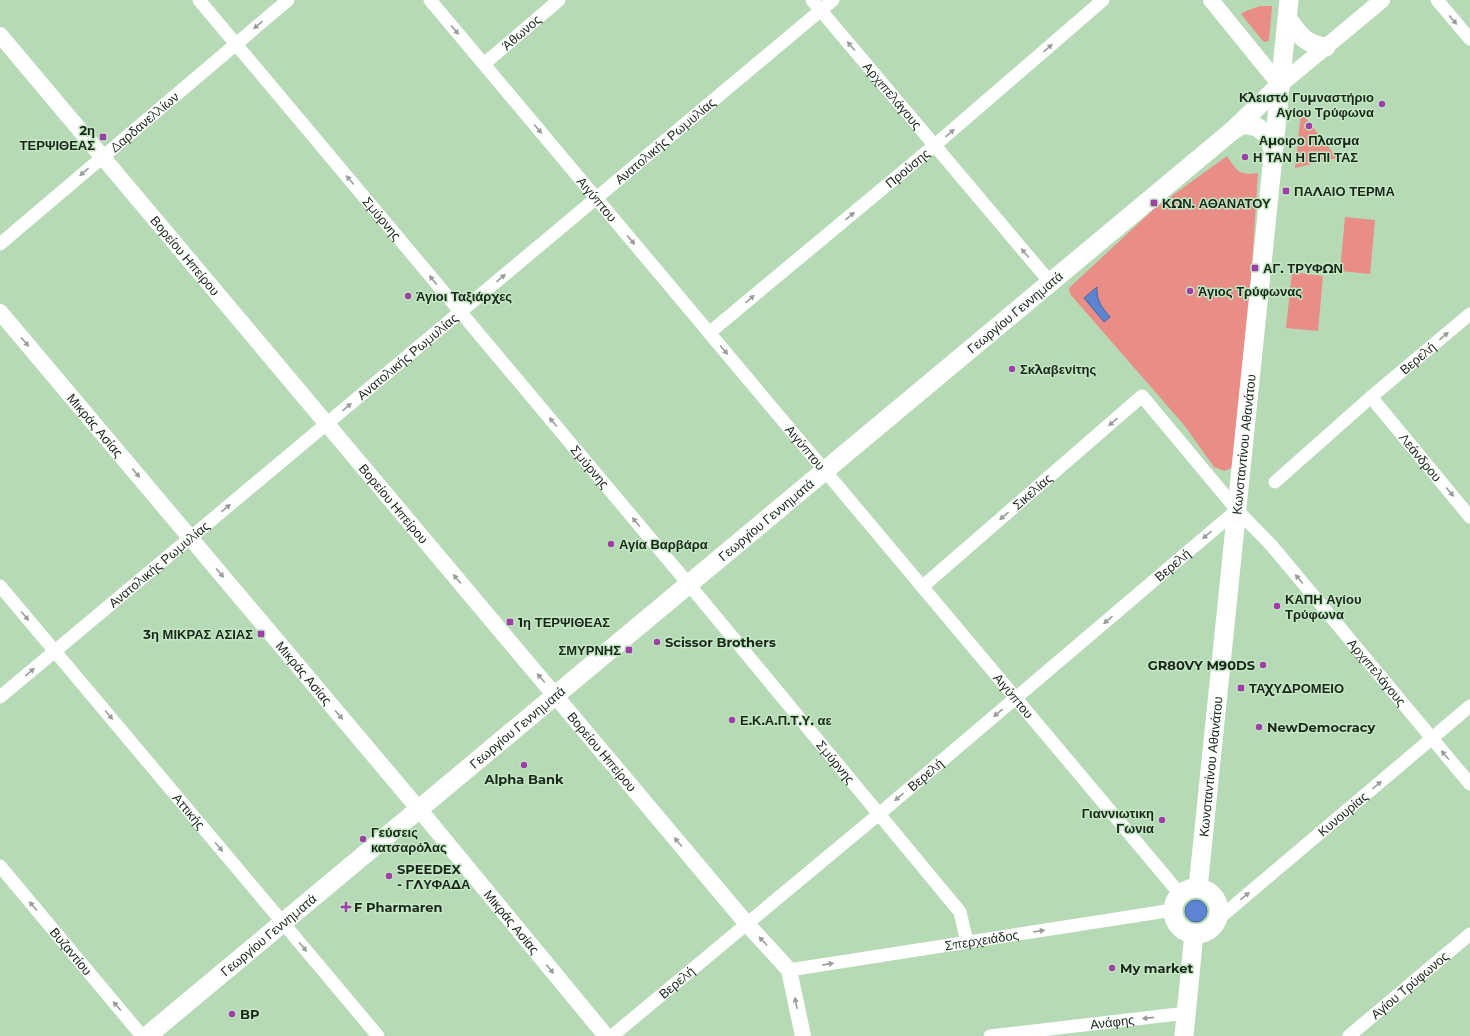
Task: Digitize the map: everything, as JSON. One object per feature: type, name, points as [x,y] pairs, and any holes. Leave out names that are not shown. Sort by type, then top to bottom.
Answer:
[{"type":"main road","name":"Κωνσταντίνου Αθανάτου","points":[[1198,888],[1288,9]]},
{"type":"main road","points":[[1288,9],[1302,38],[1316,46],[1326,47]]},
{"type":"main road","name":"Γεωργίου Γεννηματά","points":[[147,1036],[1232,131],[1280,85]]},
{"type":"main road","points":[[1232,131],[1241,125],[1257,127],[1269,136],[1273,150]]},
{"type":"main road","points":[[1192,888],[1198,888],[1211,894],[1216,900],[1218,914],[1216,921],[1206,931],[1194,933],[1187,932],[1177,923],[1177,902],[1192,888]]},
{"type":"main road","points":[[1184,1036],[1194,933]]},
{"type":"street","name":"Σμύρνης","points":[[199,0],[688,584],[960,912],[967,942]]},
{"type":"street","name":"Δαρδανελλίων","points":[[0,244],[288,0]]},
{"type":"street","name":"Αιγύπτου","points":[[430,0],[1016,698],[1177,902]]},
{"type":"street","name":"Άθωνος","points":[[484,64],[560,0]]},
{"type":"street","name":"Αρχιπελάγους","points":[[812,0],[1050,282]]},
{"type":"street","name":"Ανατολικής Ρωμυλίας","points":[[0,698],[833,0]]},
{"type":"street","name":"Προύσης","points":[[709,333],[935,146],[1103,0]]},
{"type":"street","points":[[1211,0],[1280,85]]},
{"type":"street","name":"Γεωργίου Γεννηματά","points":[[1280,85],[1382,0]]},
{"type":"street","points":[[1436,0],[1470,39]]},
{"type":"street","name":"Βορείου Ηπείρου","points":[[0,35],[747,924],[789,970]]},
{"type":"street","name":"Μικράς Ασίας","points":[[0,312],[418,809],[606,1036]]},
{"type":"street","name":"Βερελή","points":[[1276,482],[1371,397],[1470,314]]},
{"type":"street","name":"Αρχιπελάγους","points":[[1142,396],[1237,510],[1272,546],[1431,739],[1470,784]]},
{"type":"street","name":"Σικελίας","points":[[922,587],[1142,396]]},
{"type":"street","name":"Λεάνδρου","points":[[1371,397],[1470,517]]},
{"type":"street","name":"Βερελή","points":[[612,1036],[879,814],[1237,510]]},
{"type":"street","name":"Αττικής","points":[[0,586],[378,1036]]},
{"type":"street","name":"Κυνουρίας","points":[[1216,921],[1470,706]]},
{"type":"street","name":"Βυζαντίου","points":[[0,866],[142,1036]]},
{"type":"street","name":"Σπερχειάδος","points":[[789,970],[967,942],[1177,902]]},
{"type":"street","name":"Αγίου Τρύφωνος","points":[[1349,1036],[1470,934]]},
{"type":"street","points":[[789,970],[802,1036]]},
{"type":"street","name":"Ανάφης","points":[[990,1036],[1186,1013]]},
{"type":"shaded area","points":[[1260,6],[1272,6],[1269,41],[1264,42],[1241,14]]},
{"type":"shaded area","points":[[1301,112],[1337,158],[1295,168]]},
{"type":"shaded area","points":[[1227,156],[1236,169],[1242,173],[1258,173],[1248,326],[1235,463],[1231,468],[1225,471],[1214,467],[1184,425],[1070,294],[1069,288],[1155,208]]},
{"type":"shaded area","points":[[1345,217],[1375,220],[1370,274],[1340,271]]},
{"type":"shaded area","points":[[1292,272],[1323,276],[1318,331],[1286,328]]},
{"type":"water","points":[[1097,287],[1097,296],[1100,304],[1110,317],[1104,322],[1084,298]]},
{"type":"water","points":[[1196,900],[1204,903],[1207,911],[1204,919],[1196,922],[1188,919],[1185,911],[1188,903]]},
{"type":"place","name":"Κλειστό Γυμναστήριο Αγίου Τρύφωνα","points":[[1382,104]]},
{"type":"place","name":"Αμοιρο Πλασμα","points":[[1309,126]]},
{"type":"place","name":"2η ΤΕΡΨΙΘΕΑΣ","points":[[103,137]]},
{"type":"place","name":"Η ΤΑΝ Η ΕΠΙ ΤΑΣ","points":[[1245,157]]},
{"type":"place","name":"ΠΑΛΑΙΟ ΤΕΡΜΑ","points":[[1286,191]]},
{"type":"place","name":"ΚΩΝ. ΑΘΑΝΑΤΟΥ","points":[[1154,203]]},
{"type":"place","name":"ΑΓ. ΤΡΥΦΩΝ","points":[[1255,268]]},
{"type":"place","name":"Άγιος Τρύφωνας","points":[[1190,291]]},
{"type":"place","name":"Άγιοι Ταξιάρχες","points":[[408,296]]},
{"type":"place","name":"Σκλαβενίτης","points":[[1012,369]]},
{"type":"place","name":"Αγία Βαρβάρα","points":[[611,544]]},
{"type":"place","name":"ΚΑΠΗ Αγίου Τρύφωνα","points":[[1277,606]]},
{"type":"place","name":"1η ΤΕΡΨΙΘΕΑΣ","points":[[510,622]]},
{"type":"place","name":"3η ΜΙΚΡΑΣ ΑΣΙΑΣ","points":[[261,634]]},
{"type":"place","name":"Scissor Brothers","points":[[657,642]]},
{"type":"place","name":"ΣΜΥΡΝΗΣ","points":[[629,650]]},
{"type":"place","name":"GR80VY M90DS","points":[[1263,665]]},
{"type":"place","name":"ΤΑΧΥΔΡΟΜΕΙΟ","points":[[1241,688]]},
{"type":"place","name":"Ε.Κ.Α.Π.Τ.Υ. αε","points":[[732,720]]},
{"type":"place","name":"NewDemocracy","points":[[1259,727]]},
{"type":"place","name":"Alpha Bank","points":[[524,765]]},
{"type":"place","name":"Γιαννιωτικη Γωνια","points":[[1162,820]]},
{"type":"place","name":"Γεύσεις κατσαρόλας","points":[[363,839]]},
{"type":"place","name":"SPEEDEX - ΓΛΥΦΑΔΑ","points":[[389,876]]},
{"type":"place","name":"F Pharmaren","points":[[346,907]]},
{"type":"place","name":"My market","points":[[1112,968]]},
{"type":"place","name":"BP","points":[[232,1014]]}]
